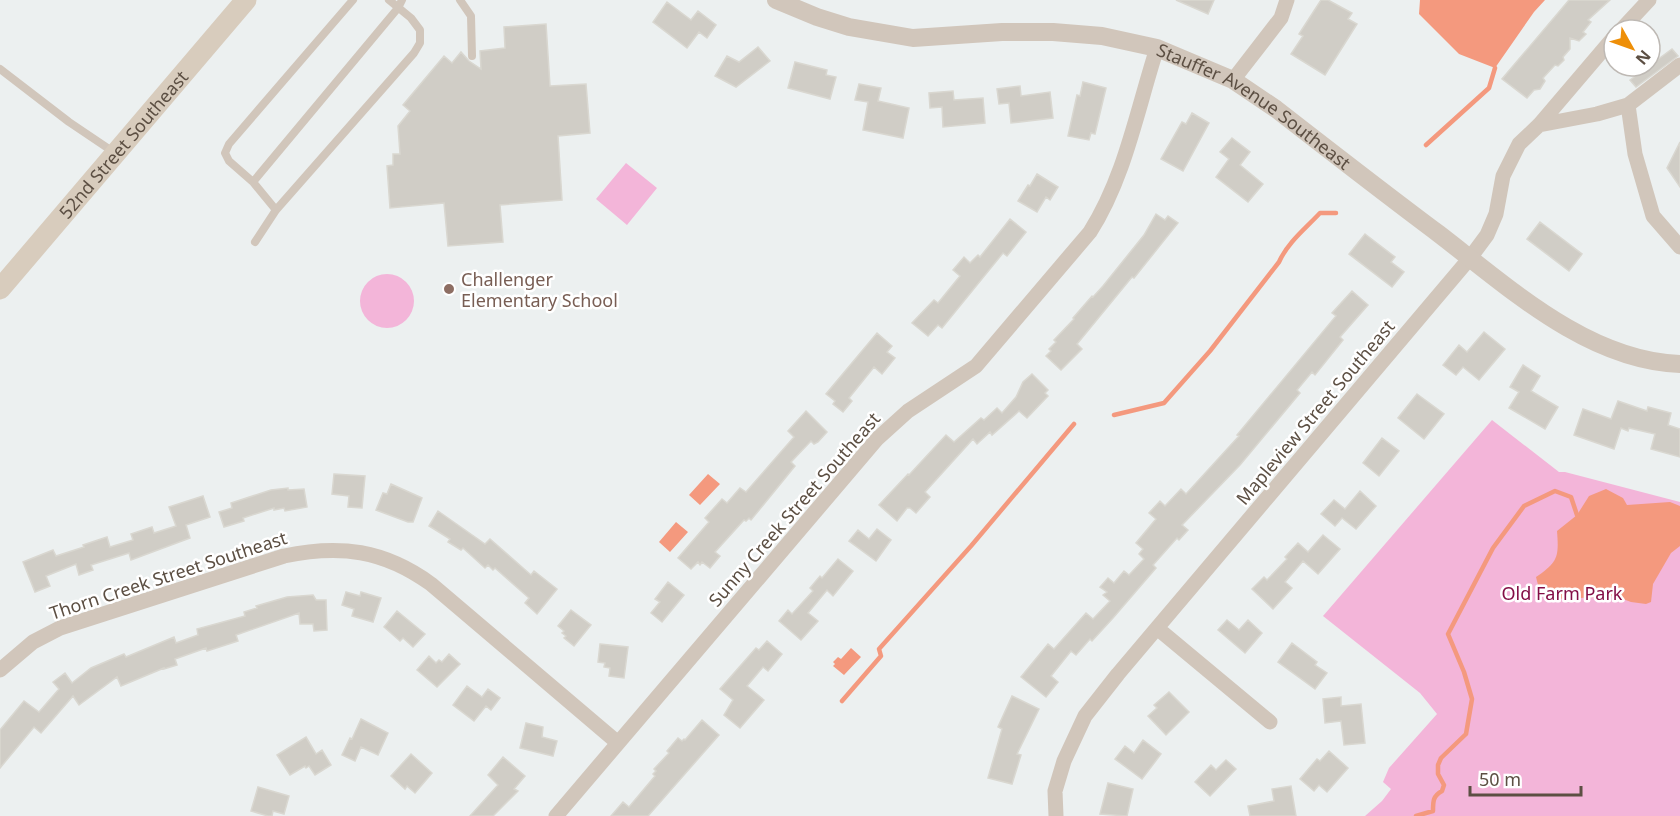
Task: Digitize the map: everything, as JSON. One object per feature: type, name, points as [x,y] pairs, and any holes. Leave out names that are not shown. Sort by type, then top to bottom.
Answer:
[{"type":"main road","name":"52nd Street Southeast","points":[[0,289],[246,0]]},
{"type":"street","points":[[1233,80],[1281,18],[1287,0]]},
{"type":"street","points":[[1632,18],[1649,0]]},
{"type":"street","name":"Stauffer Avenue Southeast","points":[[779,1],[817,18],[849,27],[913,38],[1002,32],[1053,32],[1102,36],[1157,48],[1233,80],[1276,109],[1555,322],[1619,351],[1680,364]]},
{"type":"street","name":"Sunny Creek Street Southeast","points":[[556,816],[878,439],[908,411],[975,366],[1090,232],[1117,181],[1157,48]]},
{"type":"street","name":"Mapleview Street Southeast","points":[[1056,816],[1055,791],[1064,761],[1085,716],[1470,258],[1487,235],[1496,214],[1503,176],[1519,144],[1539,125],[1602,51]]},
{"type":"street","points":[[1539,125],[1597,114],[1628,105],[1680,65]]},
{"type":"street","points":[[1628,105],[1635,153],[1653,216],[1680,247]]},
{"type":"street","name":"Thorn Creek Street Southeast","points":[[0,670],[33,642],[60,628],[284,556],[321,549],[352,551],[376,556],[421,577],[618,743]]},
{"type":"street","points":[[1157,628],[1270,722]]},
{"type":"lane","points":[[276,210],[253,182],[229,161],[225,153],[230,144],[353,0]]},
{"type":"lane","points":[[255,242],[276,210],[414,52],[420,42],[420,30],[389,0]]},
{"type":"lane","points":[[253,182],[399,8],[402,0]]},
{"type":"lane","points":[[460,0],[471,16],[472,56]]},
{"type":"lane","points":[[0,69],[115,153]]},
{"type":"green space","points":[[626,163],[657,188],[627,225],[596,199]]},
{"type":"green space","points":[[382,274],[392,274],[402,278],[410,286],[414,301],[410,316],[402,324],[392,328],[382,328],[372,324],[364,316],[360,306],[360,296],[364,286],[372,278]]},
{"type":"green space","name":"Old Farm Park","points":[[1492,420],[1559,472],[1680,502],[1680,816],[1365,816],[1382,801],[1391,789],[1383,782],[1389,768],[1437,714],[1420,693],[1323,616]]},
{"type":"shaded area","points":[[1420,0],[1545,0],[1495,68],[1459,54],[1419,14]]},
{"type":"shaded area","points":[[708,474],[720,484],[700,505],[689,495]]},
{"type":"shaded area","points":[[1606,489],[1623,498],[1627,505],[1670,502],[1680,506],[1680,546],[1671,553],[1653,584],[1651,602],[1646,604],[1631,602],[1615,596],[1563,599],[1549,596],[1539,589],[1536,577],[1556,558],[1557,531],[1577,515],[1589,496]]},
{"type":"shaded area","points":[[676,522],[688,532],[670,552],[659,542]]},
{"type":"shaded area","points":[[851,648],[861,657],[844,675],[833,666],[835,664],[833,662],[838,657],[841,659]]},
{"type":"building","points":[[1176,0],[1214,0],[1208,14]]},
{"type":"building","points":[[1321,0],[1328,0],[1352,13],[1348,19],[1357,24],[1325,75],[1291,54],[1303,36],[1299,34]]},
{"type":"building","points":[[1569,0],[1610,0],[1588,20],[1591,22],[1583,32],[1586,34],[1579,41],[1570,38],[1570,49],[1563,57],[1564,60],[1558,66],[1555,65],[1543,78],[1545,81],[1540,89],[1534,90],[1527,98],[1502,79]]},
{"type":"building","points":[[667,2],[691,20],[698,11],[716,25],[707,38],[699,32],[687,48],[653,22]]},
{"type":"building","name":"Challenger Elementary School","points":[[546,24],[550,86],[586,84],[590,133],[558,136],[562,200],[500,205],[503,242],[448,246],[444,203],[390,208],[387,166],[393,165],[393,154],[400,154],[398,126],[410,111],[403,105],[444,56],[452,63],[461,52],[481,69],[480,51],[505,48],[504,27]]},
{"type":"building","points":[[758,47],[770,61],[736,87],[715,76],[727,56],[739,62]]},
{"type":"building","points":[[1672,49],[1678,56],[1662,68],[1662,56]]},
{"type":"building","points":[[795,62],[827,70],[826,75],[836,77],[830,99],[788,88]]},
{"type":"building","points":[[1633,78],[1648,78],[1636,87],[1630,80]]},
{"type":"building","points":[[1083,82],[1106,88],[1095,134],[1091,133],[1089,140],[1068,136],[1077,95],[1080,96]]},
{"type":"building","points":[[859,84],[881,88],[878,101],[909,108],[903,138],[863,130],[868,102],[855,100]]},
{"type":"building","points":[[1020,86],[1021,96],[1050,92],[1053,118],[1011,123],[1009,103],[999,104],[997,89]]},
{"type":"building","points":[[953,91],[954,100],[983,98],[985,123],[943,127],[942,107],[930,108],[929,93]]},
{"type":"building","points":[[1192,113],[1209,123],[1183,171],[1161,159],[1182,122],[1186,124]]},
{"type":"building","points":[[1232,138],[1250,152],[1240,165],[1263,184],[1248,202],[1216,177],[1229,159],[1220,152]]},
{"type":"building","points":[[1680,142],[1680,187],[1667,168]]},
{"type":"building","points":[[1037,174],[1058,187],[1050,200],[1046,197],[1037,212],[1018,201]]},
{"type":"building","points":[[1156,214],[1165,220],[1168,216],[1178,223],[1077,344],[1082,349],[1061,370],[1046,356],[1056,342],[1054,340],[1103,286],[1144,235]]},
{"type":"building","points":[[1010,219],[1026,232],[1007,256],[1003,253],[942,328],[938,325],[928,336],[912,323],[934,300],[938,303],[960,276],[953,270],[964,257],[970,263],[978,255],[980,257]]},
{"type":"building","points":[[1540,222],[1582,254],[1569,271],[1527,239]]},
{"type":"building","points":[[1365,234],[1395,257],[1391,262],[1404,272],[1392,287],[1349,254]]},
{"type":"building","points":[[1352,291],[1368,305],[1340,337],[1343,340],[1315,375],[1312,372],[1297,390],[1300,393],[1240,465],[1182,525],[1188,530],[1179,540],[1177,538],[1153,565],[1156,568],[1113,618],[1076,655],[1071,651],[1051,676],[1058,682],[1046,697],[1021,677],[1048,644],[1054,649],[1086,613],[1093,619],[1110,601],[1103,595],[1107,592],[1100,587],[1108,578],[1114,583],[1124,571],[1129,575],[1144,559],[1139,554],[1143,549],[1136,543],[1156,519],[1149,513],[1160,501],[1165,506],[1181,489],[1186,494],[1239,436],[1237,435],[1336,316],[1332,313]]},
{"type":"building","points":[[1484,332],[1505,349],[1479,380],[1463,367],[1456,375],[1443,365],[1459,345],[1467,352]]},
{"type":"building","points":[[877,333],[892,346],[887,352],[895,358],[882,374],[874,367],[849,398],[852,401],[843,412],[826,394]]},
{"type":"building","points":[[1523,365],[1540,376],[1531,391],[1558,407],[1545,429],[1509,408],[1519,392],[1510,387]]},
{"type":"building","points":[[1032,374],[1048,390],[1045,393],[1048,396],[1027,418],[1019,411],[992,435],[990,432],[977,444],[973,439],[925,492],[930,497],[916,513],[907,508],[897,521],[879,505],[946,435],[954,442],[981,418],[984,420],[997,408],[1002,413],[1016,397],[1023,382]]},
{"type":"building","points":[[1417,394],[1444,414],[1424,439],[1398,418]]},
{"type":"building","points":[[1618,401],[1647,411],[1648,407],[1671,413],[1668,425],[1680,429],[1680,457],[1651,449],[1655,434],[1629,428],[1628,431],[1621,428],[1614,449],[1574,435],[1583,409],[1611,419]]},
{"type":"building","points":[[806,411],[827,432],[818,442],[814,444],[811,441],[791,462],[795,466],[751,520],[749,518],[744,520],[715,552],[720,556],[710,568],[698,562],[691,569],[678,558],[709,522],[705,518],[722,499],[727,503],[740,488],[746,492],[794,437],[788,431]]},
{"type":"building","points":[[1382,438],[1399,451],[1379,476],[1363,463]]},
{"type":"building","points":[[334,474],[365,476],[362,508],[348,507],[349,496],[332,494]]},
{"type":"building","points":[[391,484],[422,498],[413,522],[376,510],[383,493],[387,494]]},
{"type":"building","points":[[288,488],[288,490],[304,489],[307,507],[285,511],[284,508],[274,510],[274,508],[224,527],[219,512],[232,508],[231,503],[271,490]]},
{"type":"building","points":[[1360,491],[1376,506],[1356,529],[1342,518],[1335,526],[1321,514],[1334,500],[1345,509]]},
{"type":"building","points":[[203,496],[210,517],[186,525],[190,538],[131,560],[129,553],[91,565],[93,570],[79,575],[76,564],[46,576],[50,586],[35,592],[23,562],[53,550],[56,556],[107,537],[110,547],[133,540],[131,534],[152,527],[154,533],[176,526],[169,507]]},
{"type":"building","points":[[438,511],[485,544],[490,539],[531,575],[534,571],[557,589],[537,614],[525,603],[529,598],[495,568],[493,570],[488,565],[485,568],[463,548],[461,550],[448,542],[450,539],[429,526]]},
{"type":"building","points":[[877,529],[891,540],[876,561],[849,541],[858,530],[869,539]]},
{"type":"building","points":[[1323,535],[1340,549],[1318,574],[1303,561],[1285,582],[1292,588],[1273,609],[1252,589],[1264,577],[1267,580],[1287,559],[1285,557],[1298,543],[1308,552]]},
{"type":"building","points":[[838,559],[853,571],[833,596],[827,590],[808,613],[818,621],[801,640],[779,621],[788,610],[792,614],[813,591],[810,588],[820,576],[822,578]]},
{"type":"building","points":[[668,582],[684,595],[662,622],[651,613],[660,602],[655,599]]},
{"type":"building","points":[[346,592],[360,596],[361,592],[381,598],[373,622],[352,616],[354,609],[342,605]]},
{"type":"building","points":[[313,595],[316,600],[326,600],[327,630],[314,631],[313,624],[300,624],[299,613],[236,635],[238,641],[207,651],[206,648],[175,659],[177,665],[121,686],[117,677],[79,705],[73,696],[41,733],[34,727],[0,768],[0,730],[24,701],[39,712],[59,689],[53,682],[65,673],[72,683],[91,668],[124,654],[126,657],[174,637],[176,643],[198,635],[197,629],[245,616],[244,612],[257,608],[256,606],[287,597]]},
{"type":"building","points":[[571,610],[591,625],[574,646],[564,638],[566,636],[562,633],[564,631],[558,626]]},
{"type":"building","points":[[397,611],[425,634],[413,647],[403,638],[400,641],[384,627]]},
{"type":"building","points":[[1227,620],[1239,630],[1248,620],[1262,633],[1245,653],[1218,630]]},
{"type":"building","points":[[767,641],[782,654],[768,671],[763,667],[747,686],[764,700],[740,728],[724,715],[733,700],[720,689],[756,648],[759,650]]},
{"type":"building","points":[[1292,643],[1317,662],[1315,665],[1327,673],[1315,689],[1278,662]]},
{"type":"building","points":[[600,644],[628,647],[624,678],[609,676],[610,668],[604,667],[605,663],[598,662]]},
{"type":"building","points":[[449,654],[460,664],[437,687],[417,670],[429,656],[436,663],[439,660],[442,662]]},
{"type":"building","points":[[467,686],[482,697],[488,689],[500,698],[491,710],[486,706],[474,721],[453,705]]},
{"type":"building","points":[[1169,692],[1189,712],[1166,735],[1148,716],[1157,708],[1154,705]]},
{"type":"building","points":[[1012,696],[1039,709],[1017,754],[1021,755],[1012,784],[988,778],[1002,729],[998,727]]},
{"type":"building","points":[[1341,697],[1341,706],[1361,704],[1365,743],[1344,745],[1341,721],[1325,723],[1323,699]]},
{"type":"building","points":[[361,719],[388,733],[378,755],[361,747],[355,761],[342,755]]},
{"type":"building","points":[[702,720],[719,735],[648,816],[611,816],[623,802],[629,807],[655,776],[654,769],[669,753],[667,751],[678,738],[685,740]]},
{"type":"building","points":[[526,723],[543,727],[542,737],[557,741],[553,756],[520,748]]},
{"type":"building","points":[[306,737],[316,754],[322,750],[331,765],[315,775],[309,766],[306,768],[305,766],[290,775],[277,755]]},
{"type":"building","points":[[1143,740],[1161,754],[1142,779],[1115,759],[1125,746],[1134,753]]},
{"type":"building","points":[[1329,751],[1348,768],[1327,792],[1319,785],[1314,791],[1300,779],[1317,759],[1320,761]]},
{"type":"building","points":[[411,754],[432,773],[415,793],[407,786],[405,789],[391,776]]},
{"type":"building","points":[[503,757],[525,776],[514,789],[518,791],[493,816],[470,816],[498,785],[488,775]]},
{"type":"building","points":[[1226,760],[1236,769],[1210,796],[1195,782],[1211,765],[1216,770]]},
{"type":"building","points":[[1108,783],[1133,789],[1127,816],[1100,814]]},
{"type":"building","points":[[1291,786],[1296,816],[1250,816],[1248,806],[1274,801],[1272,789]]},
{"type":"building","points":[[258,787],[289,796],[284,814],[273,811],[272,816],[268,816],[251,811]]},
{"type":"waterway","points":[[1426,145],[1489,88],[1495,68]]},
{"type":"waterway","points":[[1114,415],[1164,403],[1210,351],[1297,236],[1320,213],[1336,213]]},
{"type":"waterway","points":[[842,701],[881,656],[879,649],[971,546],[1074,424]]},
{"type":"waterway","points":[[1416,816],[1433,811],[1434,799],[1442,791],[1444,785],[1438,774],[1438,765],[1441,758],[1466,734],[1472,699],[1464,672],[1448,634],[1493,548],[1524,506],[1555,491],[1571,497],[1577,515]]},
{"type":"place","name":"Challenger Elementary School","points":[[449,289]]}]
